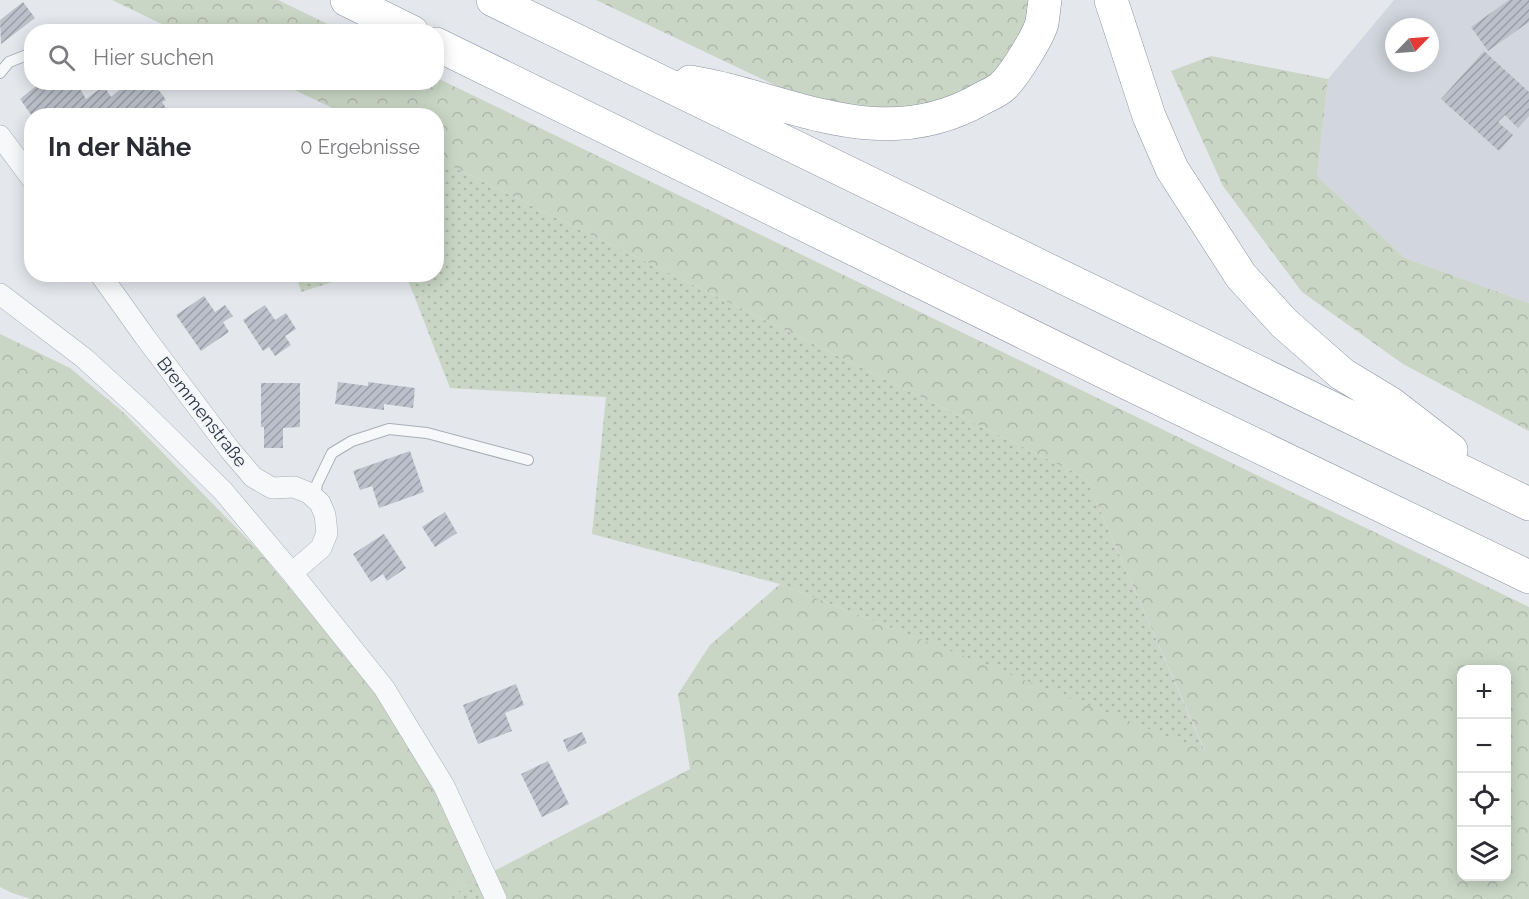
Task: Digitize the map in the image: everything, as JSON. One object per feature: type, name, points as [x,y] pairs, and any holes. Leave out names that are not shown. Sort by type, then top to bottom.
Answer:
[{"type":"highway","points":[[347,0],[395,24]]},
{"type":"highway","points":[[493,0],[1517,498]]},
{"type":"highway","points":[[637,70],[737,92],[795,110],[847,122],[899,125],[942,117],[967,107],[1004,86],[1024,57],[1041,25],[1045,0]]},
{"type":"highway","points":[[1111,0],[1149,116],[1172,169],[1241,276],[1284,323],[1342,374],[1390,403],[1517,498]]},
{"type":"highway","points":[[444,48],[1529,578]]},
{"type":"street","points":[[0,136],[24,169]]},
{"type":"street","name":"Bremmenstraße","points":[[106,282],[253,477],[272,488],[294,487],[309,492],[315,498]]},
{"type":"street","name":"Bremmenstraße","points":[[0,294],[84,358],[142,411],[223,491],[292,573],[384,688],[444,786],[496,899]]},
{"type":"street","points":[[292,573],[321,548],[327,533],[325,515],[315,498]]},
{"type":"lane","points":[[0,74],[9,62],[24,56]]},
{"type":"lane","points":[[315,498],[317,484],[332,453],[352,441],[389,429],[427,434],[528,460]]},
{"type":"shaded area","points":[[1394,0],[1529,0],[1529,303],[1405,258],[1317,176],[1328,79]]},
{"type":"green space","points":[[112,0],[278,0],[328,24],[162,24]]},
{"type":"green space","points":[[596,0],[1033,0],[1018,49],[992,83],[883,116],[810,102]]},
{"type":"green space","points":[[1211,56],[1328,79],[1317,176],[1405,258],[1529,303],[1529,431],[1403,364],[1302,292],[1223,186],[1171,71]]},
{"type":"green space","points":[[444,81],[1529,607],[1529,899],[506,899],[494,871],[690,769],[678,694],[710,645],[780,584],[1205,751],[1086,478],[444,162],[444,108],[332,108],[295,90],[444,90]]},
{"type":"green space","points":[[444,162],[1086,478],[1205,752],[780,584],[592,534],[606,397],[450,388],[409,282],[444,282]]},
{"type":"green space","points":[[298,282],[332,282],[301,292]]},
{"type":"green space","points":[[0,334],[70,368],[123,412],[257,549],[374,689],[432,786],[477,877],[449,899],[31,899],[0,887]]},
{"type":"green space","points":[[477,877],[488,899],[449,899]]},
{"type":"building","points":[[1509,0],[1529,0],[1529,22],[1488,51],[1471,27]]},
{"type":"building","points":[[23,2],[35,18],[24,24],[24,26],[1,44],[0,20]]},
{"type":"building","points":[[1484,51],[1529,92],[1529,116],[1518,128],[1505,115],[1498,122],[1513,135],[1499,151],[1441,99]]},
{"type":"building","points":[[31,90],[81,90],[86,99],[98,90],[107,90],[111,97],[119,90],[159,90],[166,100],[162,102],[166,108],[26,108],[20,99]]},
{"type":"building","points":[[204,296],[215,312],[225,305],[233,316],[223,322],[229,332],[201,351],[176,315]]},
{"type":"building","points":[[265,305],[275,320],[286,313],[296,329],[285,336],[291,345],[275,356],[269,347],[263,351],[243,320]]},
{"type":"building","points":[[338,382],[368,386],[368,382],[415,388],[413,408],[384,404],[384,410],[335,404]]},
{"type":"building","points":[[261,383],[300,383],[300,427],[283,428],[283,448],[264,448],[264,427],[261,427]]},
{"type":"building","points":[[410,451],[424,492],[379,508],[372,486],[360,490],[353,471]]},
{"type":"building","points":[[445,512],[457,533],[435,547],[422,527]]},
{"type":"building","points":[[384,534],[406,568],[387,581],[383,574],[371,582],[353,554]]},
{"type":"building","points":[[516,684],[524,705],[505,713],[512,731],[478,744],[463,705]]},
{"type":"building","points":[[582,732],[587,743],[568,752],[563,740]]},
{"type":"building","points":[[548,761],[569,804],[542,817],[521,774]]}]
